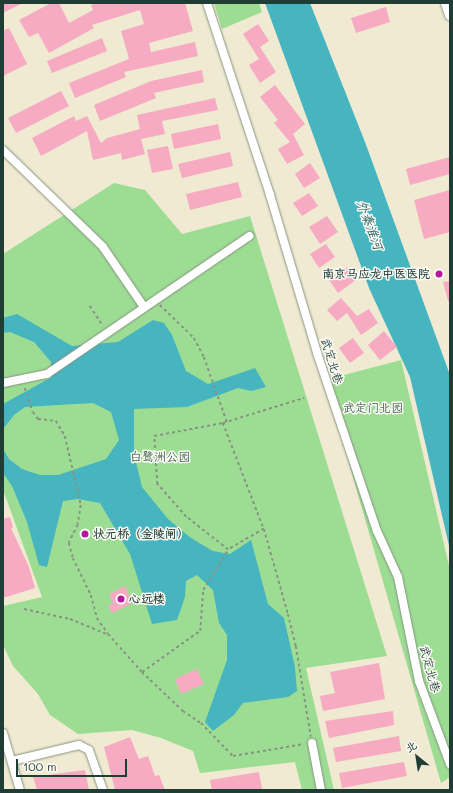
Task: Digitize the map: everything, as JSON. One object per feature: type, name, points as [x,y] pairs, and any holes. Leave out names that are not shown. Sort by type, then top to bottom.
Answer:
[{"type":"main road","points":[[446,3],[450,15]]},
{"type":"street","name":"武定北巷","points":[[207,3],[215,32],[270,194],[317,353],[377,531],[398,577],[419,681],[450,764]]},
{"type":"street","points":[[3,150],[103,247],[144,307]]},
{"type":"street","points":[[3,384],[47,374],[94,340],[249,236]]},
{"type":"street","points":[[3,733],[20,790]]},
{"type":"street","points":[[312,742],[321,790]]},
{"type":"street","points":[[12,762],[79,745],[89,750],[103,790]]},
{"type":"path","points":[[155,300],[194,338],[211,376],[227,422]]},
{"type":"path","points":[[90,306],[107,332]]},
{"type":"path","points":[[25,388],[33,412],[38,419],[56,422],[65,436],[81,505],[78,525],[69,543],[91,595],[97,618],[109,635],[142,672],[183,711],[201,723],[233,756],[312,742],[296,646],[288,614],[264,529],[222,423]]},
{"type":"path","points":[[228,550],[186,517],[157,484],[154,436],[227,422],[304,398]]},
{"type":"path","points":[[142,672],[200,631],[203,590],[228,550],[264,529]]},
{"type":"path","points":[[24,609],[70,619],[109,635]]},
{"type":"green space","points":[[214,3],[259,3],[262,12],[222,29]]},
{"type":"green space","name":"白鹭洲公园","points":[[114,183],[145,190],[182,234],[250,216],[387,656],[306,668],[334,790],[302,790],[295,762],[200,773],[193,751],[161,738],[132,730],[78,734],[50,715],[38,694],[13,666],[3,645],[3,606],[42,597],[3,490],[3,254]]},
{"type":"green space","name":"武定门北园","points":[[401,360],[450,570],[450,777],[441,783],[325,380]]},
{"type":"water","name":"外秦淮河","points":[[265,3],[310,3],[365,142],[450,375],[450,550],[410,377],[369,288]]},
{"type":"water","points":[[17,314],[72,346],[118,342],[153,320],[164,323],[172,335],[186,371],[208,384],[255,368],[266,387],[251,391],[238,388],[187,407],[134,409],[134,454],[142,487],[168,519],[191,538],[213,551],[230,554],[251,540],[268,604],[284,618],[295,667],[297,691],[288,697],[243,703],[234,715],[213,731],[205,722],[227,660],[227,635],[219,623],[213,590],[197,575],[186,581],[185,597],[177,620],[152,624],[130,554],[100,503],[78,499],[63,501],[47,567],[39,565],[27,522],[12,486],[3,473],[3,449],[9,459],[22,469],[40,475],[58,475],[106,459],[119,440],[111,412],[93,403],[25,407],[14,415],[3,429],[3,404],[50,378],[51,362],[34,342],[10,332],[3,333],[3,318]]},
{"type":"building","points":[[3,3],[23,3],[3,13]]},
{"type":"building","points":[[51,3],[59,3],[69,23],[93,10],[91,5],[97,3],[185,3],[193,31],[149,43],[151,52],[195,42],[198,56],[124,72],[126,77],[75,98],[69,83],[129,59],[121,31],[144,24],[140,10],[92,25],[94,28],[49,53],[38,33],[29,37],[19,20]]},
{"type":"building","points":[[386,7],[390,22],[356,33],[351,18]]},
{"type":"building","points":[[258,24],[269,41],[260,47],[276,72],[260,83],[249,65],[259,59],[243,34]]},
{"type":"building","points":[[9,28],[27,64],[3,76],[3,31]]},
{"type":"building","points":[[102,38],[107,51],[52,73],[47,61]]},
{"type":"building","points":[[202,70],[204,82],[154,93],[156,98],[100,121],[94,105],[151,81]]},
{"type":"building","points":[[275,85],[305,124],[293,134],[304,155],[287,164],[278,149],[290,142],[274,123],[278,120],[260,97]]},
{"type":"building","points":[[61,91],[69,106],[16,133],[8,118]]},
{"type":"building","points":[[215,98],[218,110],[162,121],[165,134],[141,139],[145,154],[122,160],[121,153],[93,160],[87,131],[41,156],[32,138],[74,116],[76,121],[87,116],[101,143],[107,138],[140,129],[137,115]]},
{"type":"building","points":[[218,124],[221,139],[174,149],[171,134]]},
{"type":"building","points":[[168,146],[173,169],[152,173],[147,150]]},
{"type":"building","points":[[230,152],[233,166],[182,178],[178,164]]},
{"type":"building","points":[[450,157],[450,174],[410,185],[406,169]]},
{"type":"building","points":[[310,163],[320,178],[304,188],[295,174]]},
{"type":"building","points":[[238,182],[242,197],[190,210],[186,194]]},
{"type":"building","points":[[450,190],[450,232],[424,239],[414,200]]},
{"type":"building","points":[[309,193],[318,206],[302,216],[293,203]]},
{"type":"building","points":[[327,216],[338,232],[320,244],[309,227]]},
{"type":"building","points":[[326,244],[335,257],[319,268],[310,254]]},
{"type":"building","points":[[347,267],[356,280],[338,293],[329,280]]},
{"type":"building","points":[[450,281],[450,301],[448,301],[443,282]]},
{"type":"building","points":[[341,298],[357,316],[369,309],[378,323],[361,335],[347,313],[337,321],[327,310]]},
{"type":"building","points":[[384,331],[397,347],[380,360],[368,345]]},
{"type":"building","points":[[353,338],[364,353],[350,363],[339,348]]},
{"type":"building","points":[[10,517],[13,527],[11,528],[29,567],[35,588],[3,598],[3,519]]},
{"type":"building","name":"心远楼","points":[[125,586],[133,603],[112,613],[108,606],[113,603],[109,594]]},
{"type":"building","points":[[379,663],[385,699],[323,711],[320,696],[335,693],[330,672]]},
{"type":"building","points":[[197,669],[204,684],[181,694],[175,679]]},
{"type":"building","points":[[393,711],[394,725],[329,738],[325,721]]},
{"type":"building","points":[[399,736],[401,751],[336,762],[333,748]]},
{"type":"building","points":[[130,737],[139,759],[148,756],[155,776],[159,775],[165,790],[115,790],[104,747]]},
{"type":"building","points":[[404,762],[407,776],[342,788],[339,773]]},
{"type":"building","points":[[85,770],[89,790],[37,790],[33,777]]},
{"type":"building","points":[[259,772],[262,789],[212,790],[210,780]]},
{"type":"place","name":"南京马应龙中医医院","points":[[439,274]]},
{"type":"place","name":"状元桥（金陵闸）","points":[[85,534]]},
{"type":"place","name":"心远楼","points":[[121,599]]}]
